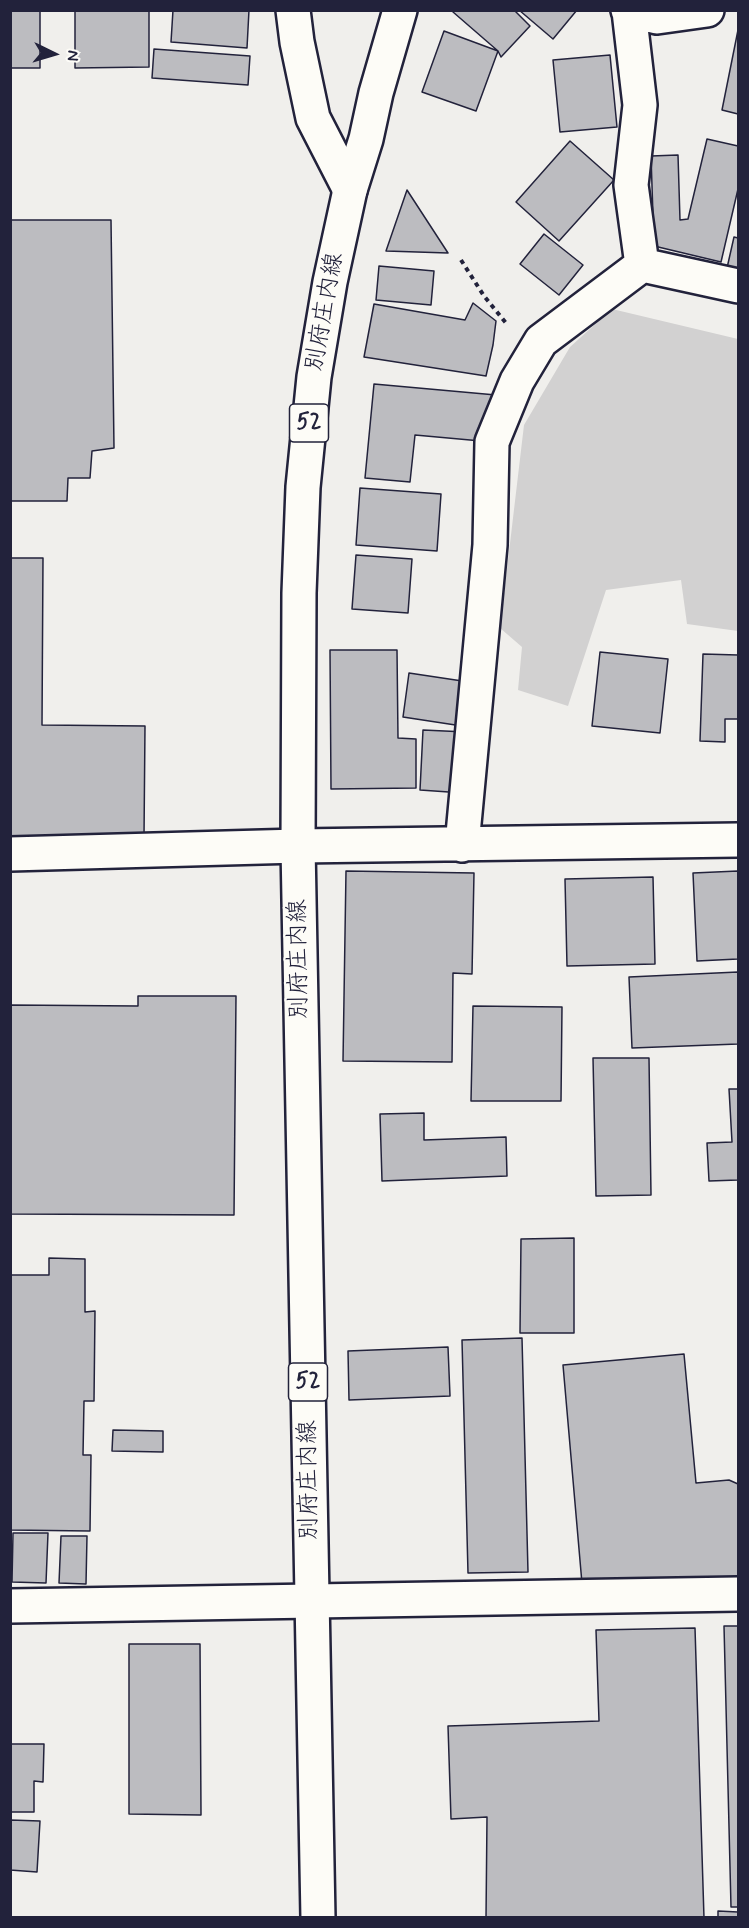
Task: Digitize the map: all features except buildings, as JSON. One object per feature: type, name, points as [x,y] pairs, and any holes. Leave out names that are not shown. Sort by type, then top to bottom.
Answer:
[{"type":"street","points":[[293,10],[297,42],[313,118],[350,190]]},
{"type":"street","name":"別府庄内線","points":[[318,1917],[298,846],[299,593],[303,487],[314,377],[328,293],[350,190],[400,10]]},
{"type":"street","points":[[642,265],[631,185],[640,105],[628,11],[657,16],[707,10]]},
{"type":"street","points":[[462,845],[490,545],[492,442],[517,381],[541,341],[642,265],[738,286]]},
{"type":"street","points":[[10,854],[298,846],[738,840]]},
{"type":"street","points":[[10,1606],[738,1594]]},
{"type":"path","points":[[461,260],[484,296],[534,351]]},
{"type":"shaded area","points":[[612,309],[738,339],[738,631],[687,624],[681,580],[606,590],[568,706],[518,690],[522,647],[500,628],[524,425],[570,347]]}]
